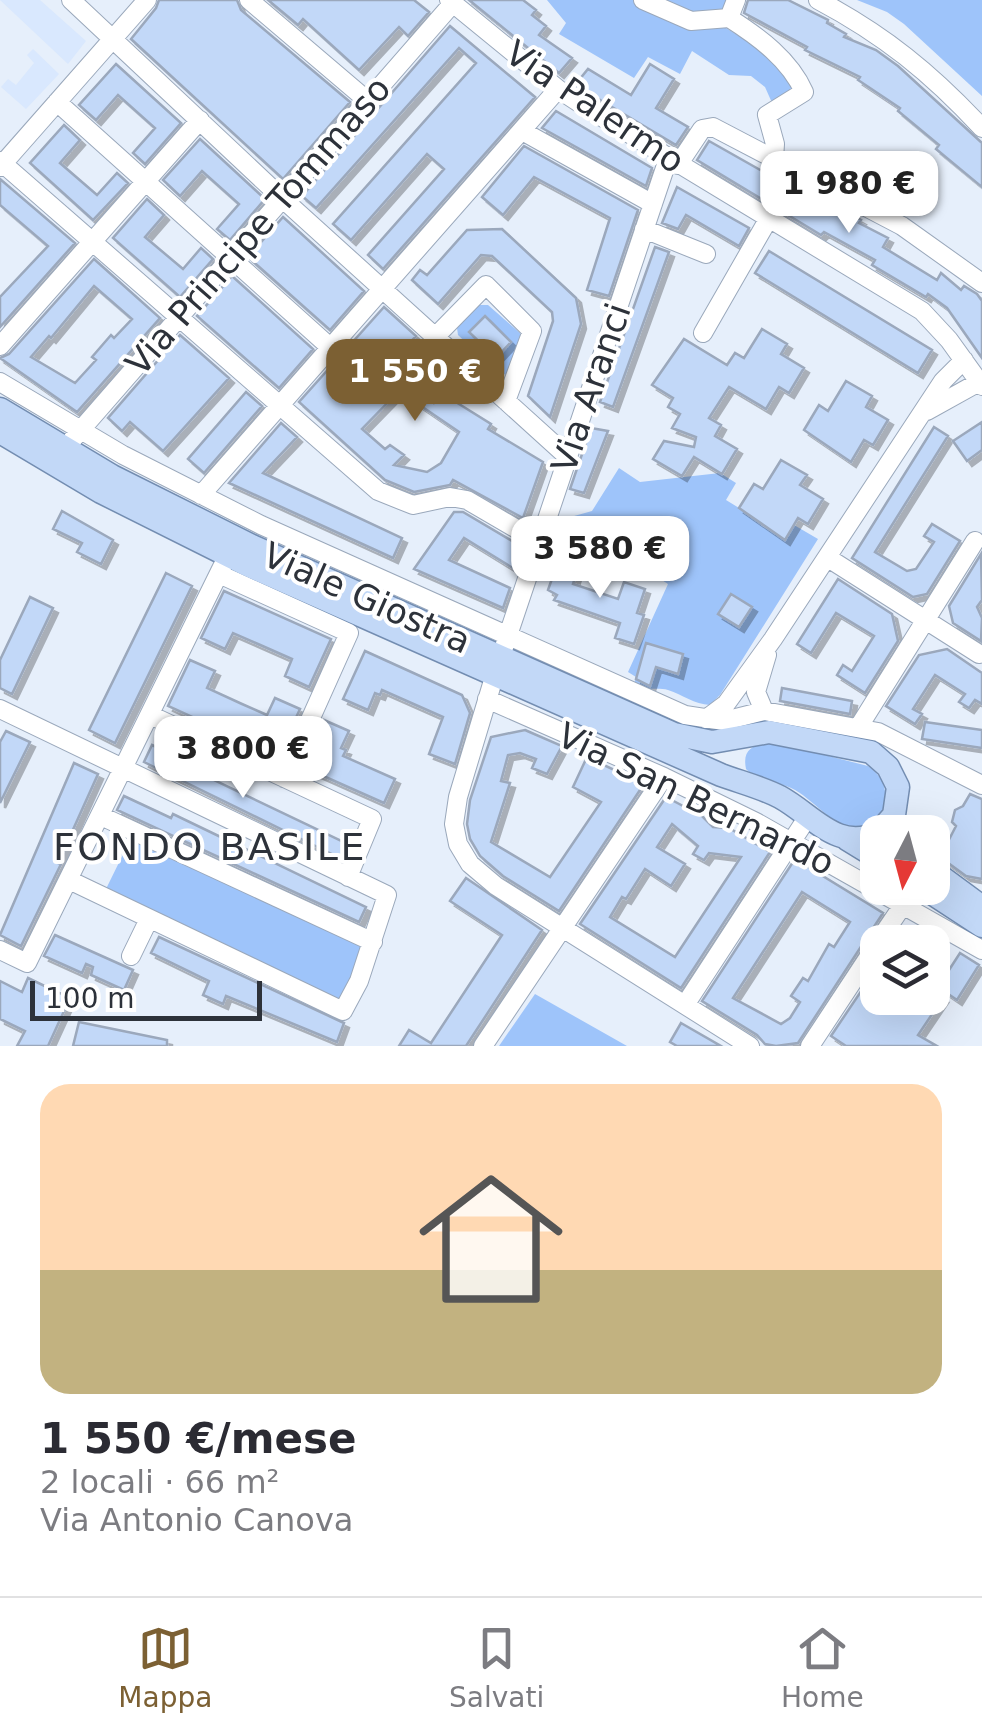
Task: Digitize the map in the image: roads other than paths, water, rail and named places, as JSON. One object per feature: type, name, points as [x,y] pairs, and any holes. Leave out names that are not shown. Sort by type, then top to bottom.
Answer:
[{"type":"main road","name":"Viale Giostra","points":[[0,409],[72,440],[252,546],[687,739],[721,741],[749,734],[836,729],[871,752]]},
{"type":"main road","name":"Viale Giostra","points":[[0,432],[224,564],[501,656],[740,782],[778,796],[807,818],[847,839]]},
{"type":"main road","points":[[740,782],[734,756],[749,734]]},
{"type":"main road","points":[[871,752],[894,777],[901,815]]},
{"type":"main road","points":[[893,815],[898,806]]},
{"type":"main road","points":[[847,839],[860,839]]},
{"type":"main road","points":[[847,839],[860,847]]},
{"type":"main road","points":[[950,883],[982,906]]},
{"type":"main road","points":[[950,905],[982,926]]},
{"type":"street","points":[[71,0],[284,200],[568,457]]},
{"type":"street","points":[[147,0],[1,164],[390,498],[413,505],[459,497],[540,542]]},
{"type":"street","points":[[249,0],[369,102]]},
{"type":"street","points":[[644,0],[691,21],[729,18],[758,36],[803,88],[802,96],[767,115],[775,144],[774,159],[902,226],[982,283]]},
{"type":"street","points":[[729,18],[736,0]]},
{"type":"street","points":[[818,0],[880,35],[916,62],[982,128]]},
{"type":"street","name":"Via Principe Tommaso","points":[[72,440],[369,102],[451,2]]},
{"type":"street","name":"Via Palermo","points":[[451,2],[558,89],[922,311],[941,329],[981,384]]},
{"type":"street","points":[[201,495],[558,89]]},
{"type":"street","points":[[57,102],[331,348]]},
{"type":"street","points":[[0,346],[200,120]]},
{"type":"street","name":"Via Aranci","points":[[750,1046],[480,874],[458,844],[456,811],[487,699],[652,204],[673,162],[708,126],[774,159]]},
{"type":"street","points":[[524,132],[652,204]]},
{"type":"street","points":[[703,333],[770,218]]},
{"type":"street","points":[[644,229],[706,254]]},
{"type":"street","points":[[435,337],[486,286],[532,331],[506,401]]},
{"type":"street","points":[[706,719],[726,704],[773,639],[943,381],[964,360]]},
{"type":"street","name":"Viale Giostra","points":[[0,382],[72,440],[201,495],[501,656],[706,719]]},
{"type":"street","points":[[922,413],[981,384]]},
{"type":"street","points":[[836,729],[926,620],[976,541]]},
{"type":"street","points":[[828,558],[979,654]]},
{"type":"street","points":[[0,950],[27,963],[224,564],[349,633],[284,778]]},
{"type":"street","points":[[764,712],[758,702],[757,683],[773,639]]},
{"type":"street","name":"Via San Bernardo","points":[[487,699],[664,777],[860,875]]},
{"type":"street","points":[[0,709],[387,895],[359,981],[343,1011],[69,880]]},
{"type":"street","points":[[706,719],[724,721],[764,712],[836,729],[888,736],[982,785]]},
{"type":"street","points":[[150,715],[372,819],[348,877]]},
{"type":"street","points":[[836,729],[871,752]]},
{"type":"street","points":[[482,1046],[664,777]]},
{"type":"street","points":[[100,816],[373,942]]},
{"type":"street","points":[[685,1005],[807,818]]},
{"type":"street","name":"Via San Bernardo","points":[[916,905],[982,950]]},
{"type":"street","points":[[131,956],[150,919]]},
{"type":"street","points":[[811,1046],[860,971]]},
{"type":"district","name":"FONDO BASILE","points":[[210,847]]}]
